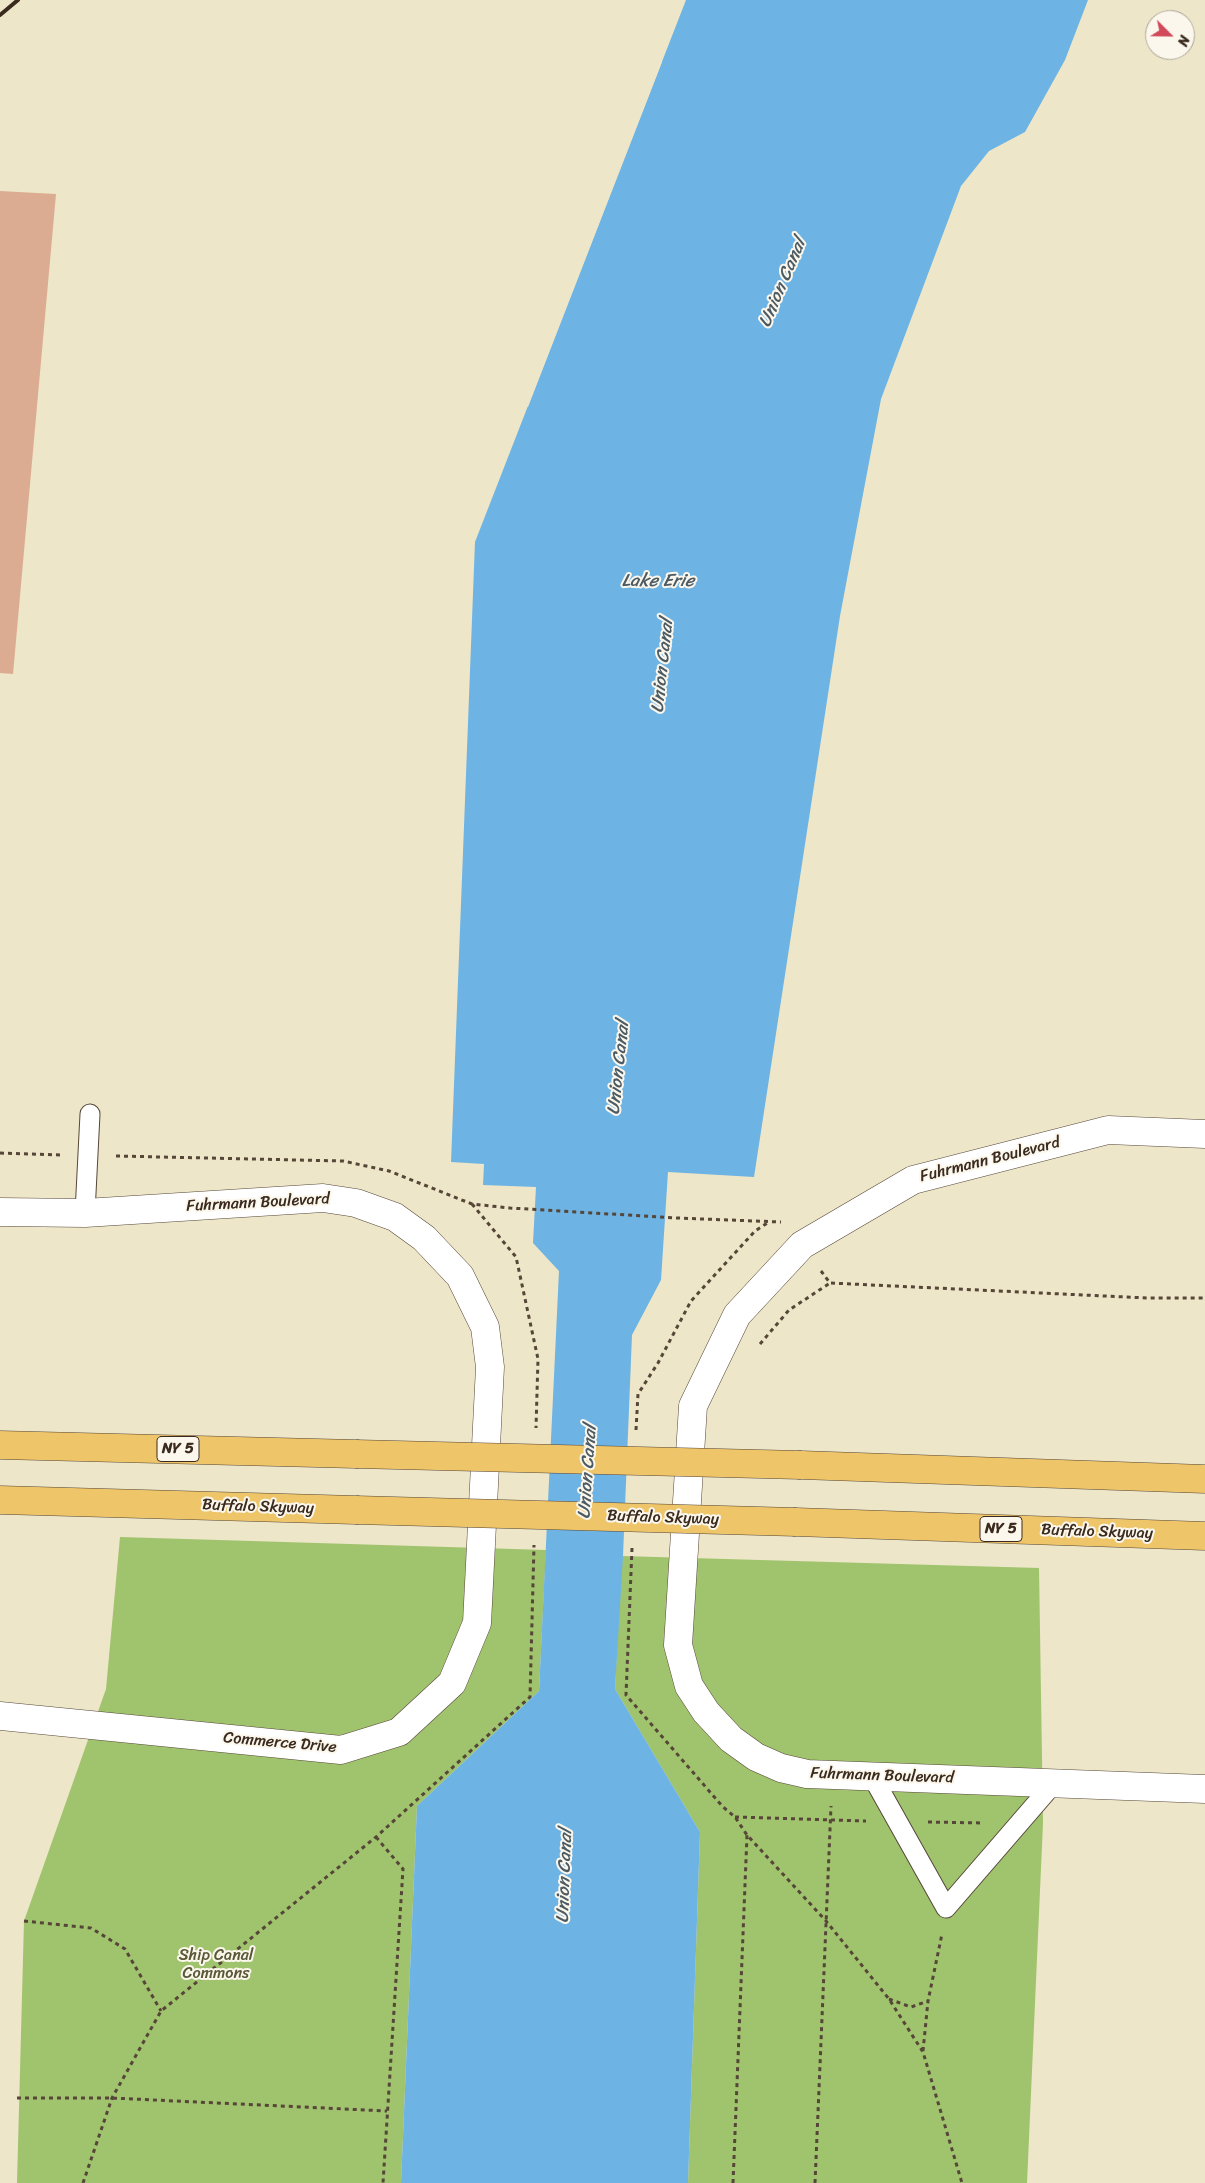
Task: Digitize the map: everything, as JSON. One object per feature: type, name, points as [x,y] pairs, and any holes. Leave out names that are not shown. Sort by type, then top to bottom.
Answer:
[{"type":"highway","name":"NY 5","points":[[0,1444],[802,1465],[1205,1479]]},
{"type":"highway","name":"Buffalo Skyway","points":[[0,1500],[796,1522],[1205,1536]]},
{"type":"street","name":"Fuhrmann Boulevard","points":[[1205,1134],[1108,1130],[914,1180],[802,1245],[737,1315],[693,1406],[678,1645],[689,1686],[706,1712],[731,1740],[756,1757],[781,1768],[807,1774],[1205,1789]]},
{"type":"street","name":"Fuhrmann Boulevard","points":[[0,1212],[85,1213],[323,1198],[356,1203],[395,1217],[424,1238],[460,1276],[485,1327],[490,1368],[484,1480]]},
{"type":"street","name":"Commerce Drive","points":[[0,1716],[341,1750],[399,1732],[452,1683],[477,1623],[484,1480]]},
{"type":"lane","points":[[85,1213],[90,1114]]},
{"type":"lane","points":[[872,1776],[946,1908],[1054,1783]]},
{"type":"path","points":[[0,1153],[87,1155]]},
{"type":"path","points":[[510,1208],[783,1222],[786,1226]]},
{"type":"path","points":[[638,1394],[658,1363],[691,1302],[755,1231],[769,1222]]},
{"type":"path","points":[[820,1269],[830,1283]]},
{"type":"path","points":[[757,1348],[789,1310],[830,1283],[1137,1298],[1205,1298]]},
{"type":"path","points":[[84,2183],[112,2098],[161,2011],[376,1837],[530,1697]]},
{"type":"path","points":[[815,2183],[831,1803]]},
{"type":"path","points":[[734,2183],[747,1835],[826,1921],[889,1999],[923,2052],[962,2183]]},
{"type":"path","points":[[376,1837],[403,1870],[383,2183]]},
{"type":"path","points":[[24,1921],[91,1928],[125,1949],[161,2011]]},
{"type":"path","points":[[923,2052],[928,2001],[944,1927]]},
{"type":"path","points":[[889,1999],[911,2007],[928,2001]]},
{"type":"path","points":[[17,2098],[112,2098],[387,2111]]},
{"type":"green space","name":"Ship Canal Commons","points":[[120,1537],[546,1550],[539,1691],[417,1806],[401,2183],[17,2183],[24,1921],[106,1689]]},
{"type":"green space","points":[[621,1556],[1039,1568],[1043,1823],[1027,2183],[688,2183],[700,1832],[615,1689]]},
{"type":"water","name":"Lake Erie","points":[[686,0],[1088,0],[1065,60],[1025,132],[989,151],[961,186],[881,399],[840,616],[754,1177],[668,1172],[661,1280],[632,1335],[623,1556],[615,1689],[700,1832],[688,2183],[401,2183],[417,1806],[539,1691],[559,1271],[533,1243],[536,1187],[483,1185],[484,1164],[451,1162],[475,542]]},
{"type":"pier","points":[[660,61],[662,62],[528,407],[526,406]]},
{"type":"building","points":[[0,191],[56,194],[13,674],[0,673]]},
{"type":"railway","points":[[0,15],[18,0]]},
{"type":"water label","name":"Union Canal","points":[[783,283]]},
{"type":"water label","name":"Union Canal","points":[[663,666]]},
{"type":"water label","name":"Union Canal","points":[[619,1068]]},
{"type":"water label","name":"Union Canal","points":[[588,1472]]},
{"type":"water label","name":"Union Canal","points":[[565,1876]]}]
